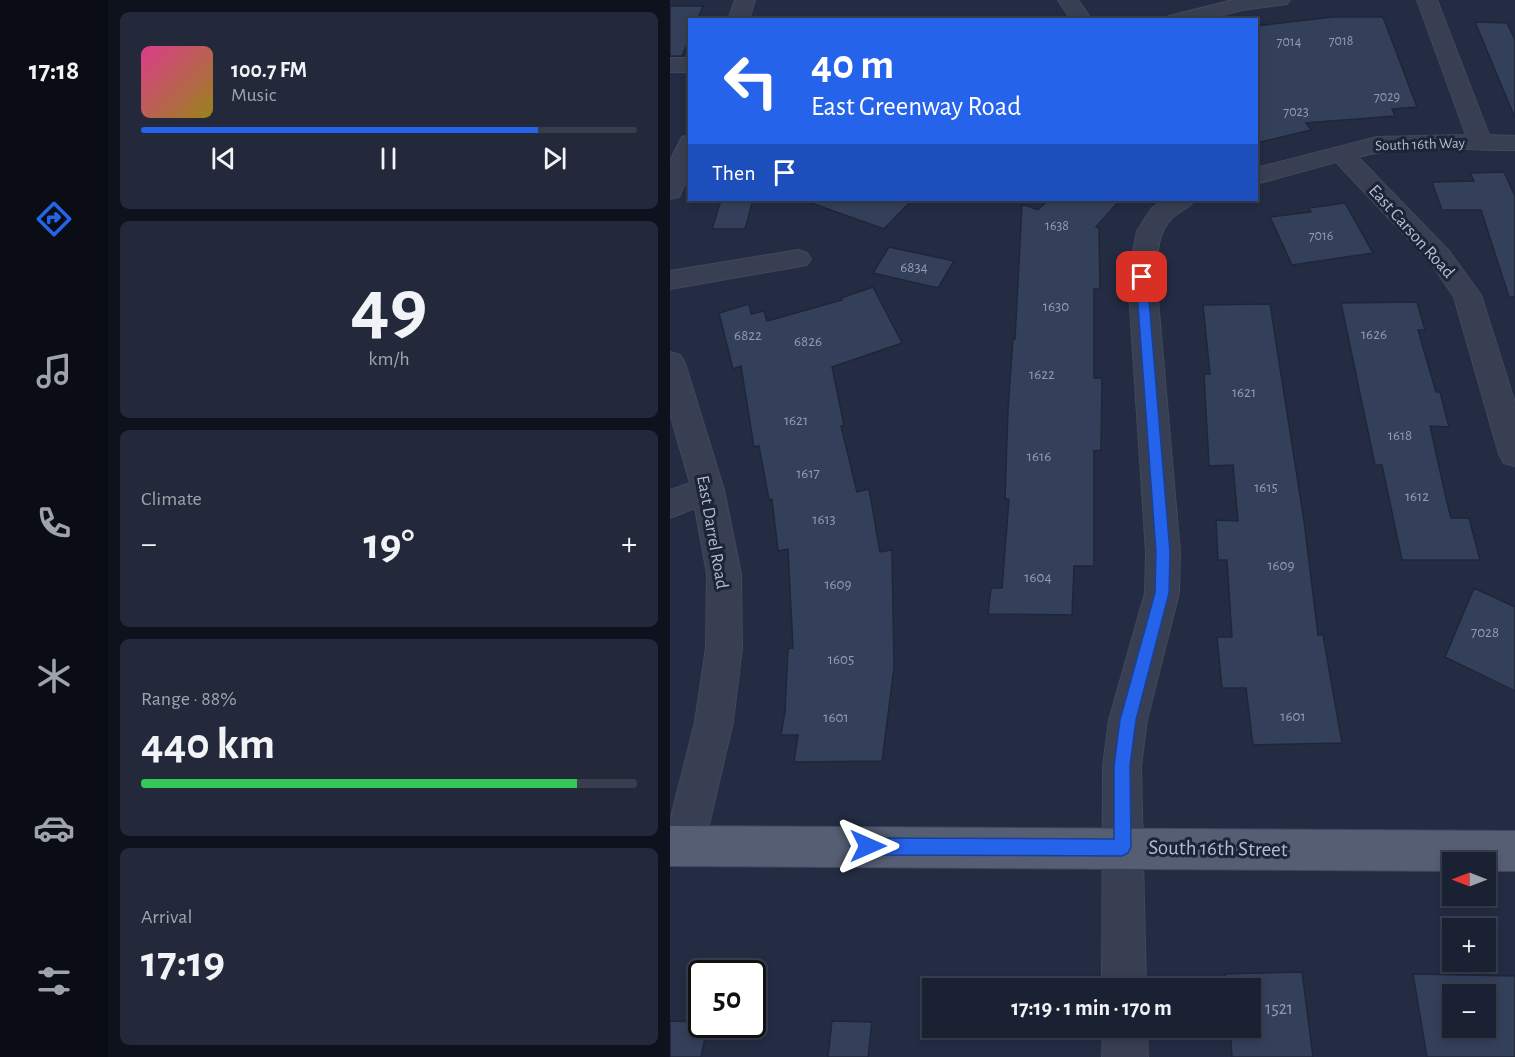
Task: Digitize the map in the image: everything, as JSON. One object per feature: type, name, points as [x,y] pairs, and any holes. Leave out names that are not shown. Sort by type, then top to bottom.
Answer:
[{"type":"main road","name":"South 16th Street","points":[[677,846],[1514,851]]},
{"type":"street","points":[[739,18],[745,0]]},
{"type":"street","points":[[1068,0],[1081,18]]},
{"type":"street","points":[[1184,18],[1242,4],[1280,0]]},
{"type":"street","points":[[1427,0],[1480,142]]},
{"type":"street","points":[[670,65],[688,65]]},
{"type":"street","name":"South 16th Way","points":[[1258,175],[1377,144],[1514,142]]},
{"type":"street","points":[[670,191],[688,147]]},
{"type":"street","name":"East Carson Road","points":[[1340,152],[1440,257],[1466,295],[1514,454]]},
{"type":"street","points":[[1124,978],[1122,766],[1128,720],[1162,593],[1163,552],[1142,277],[1146,235],[1175,202]]},
{"type":"street","points":[[670,280],[798,259]]},
{"type":"street","name":"East Darrel Road","points":[[670,363],[708,490],[724,574],[724,648],[714,722],[677,846]]},
{"type":"street","points":[[670,504],[708,490]]},
{"type":"street","points":[[1125,1038],[1125,1057]]},
{"type":"building","points":[[670,6],[703,6],[698,18],[688,18],[688,42],[682,56],[670,56]]},
{"type":"building","points":[[1333,17],[1383,17],[1417,107],[1392,109],[1395,116],[1306,123],[1311,130],[1258,143],[1258,26]]},
{"type":"building","points":[[1475,22],[1507,23],[1515,40],[1515,118]]},
{"type":"building","points":[[1504,172],[1515,196],[1515,297],[1509,297],[1481,210],[1442,210],[1432,182],[1474,181],[1470,173]]},
{"type":"building","points":[[721,201],[753,201],[745,229],[712,229]]},
{"type":"building","points":[[812,201],[911,201],[884,229],[811,203]]},
{"type":"building","points":[[1047,201],[1119,201],[1096,227],[1099,228],[1100,289],[1094,289],[1094,378],[1102,378],[1101,450],[1094,451],[1094,566],[1074,566],[1072,615],[988,614],[991,588],[1002,588],[1009,499],[1005,499],[1008,410],[1013,339],[1015,339],[1022,204],[1038,210]]},
{"type":"building","points":[[1345,203],[1373,253],[1292,265],[1270,217],[1311,212],[1309,208]]},
{"type":"building","points":[[889,247],[954,261],[938,288],[873,273]]},
{"type":"building","points":[[873,287],[902,343],[832,367],[844,425],[841,426],[857,492],[869,489],[880,552],[892,550],[894,668],[882,761],[794,762],[798,735],[781,735],[785,712],[788,649],[793,648],[788,549],[778,551],[772,499],[769,500],[759,446],[754,447],[741,366],[733,369],[719,313],[749,304],[751,314],[764,311],[767,321],[842,300],[841,298]]},
{"type":"building","points":[[1417,302],[1425,330],[1418,330],[1436,392],[1440,392],[1449,427],[1430,426],[1446,498],[1451,518],[1469,518],[1480,560],[1402,560],[1382,465],[1375,465],[1341,303]]},
{"type":"building","points":[[1270,304],[1304,521],[1318,635],[1323,635],[1342,743],[1253,745],[1246,688],[1222,688],[1217,637],[1232,637],[1227,560],[1218,560],[1216,520],[1238,521],[1233,465],[1209,466],[1204,374],[1210,374],[1203,305]]},
{"type":"building","points":[[1474,588],[1515,607],[1515,691],[1445,657]]},
{"type":"building","points":[[1302,972],[1313,1057],[1232,1057],[1231,1038],[1261,1038],[1261,978],[1225,978],[1225,974]]},
{"type":"building","points":[[1413,974],[1515,976],[1515,1057],[1427,1057]]},
{"type":"building","points":[[670,1021],[688,1022],[688,1038],[705,1038],[701,1057],[670,1057]]},
{"type":"building","points":[[832,1021],[872,1022],[868,1057],[828,1057]]},
{"type":"route","points":[[868,846],[1122,847],[1122,766],[1128,720],[1162,593],[1163,552],[1142,277]]}]
